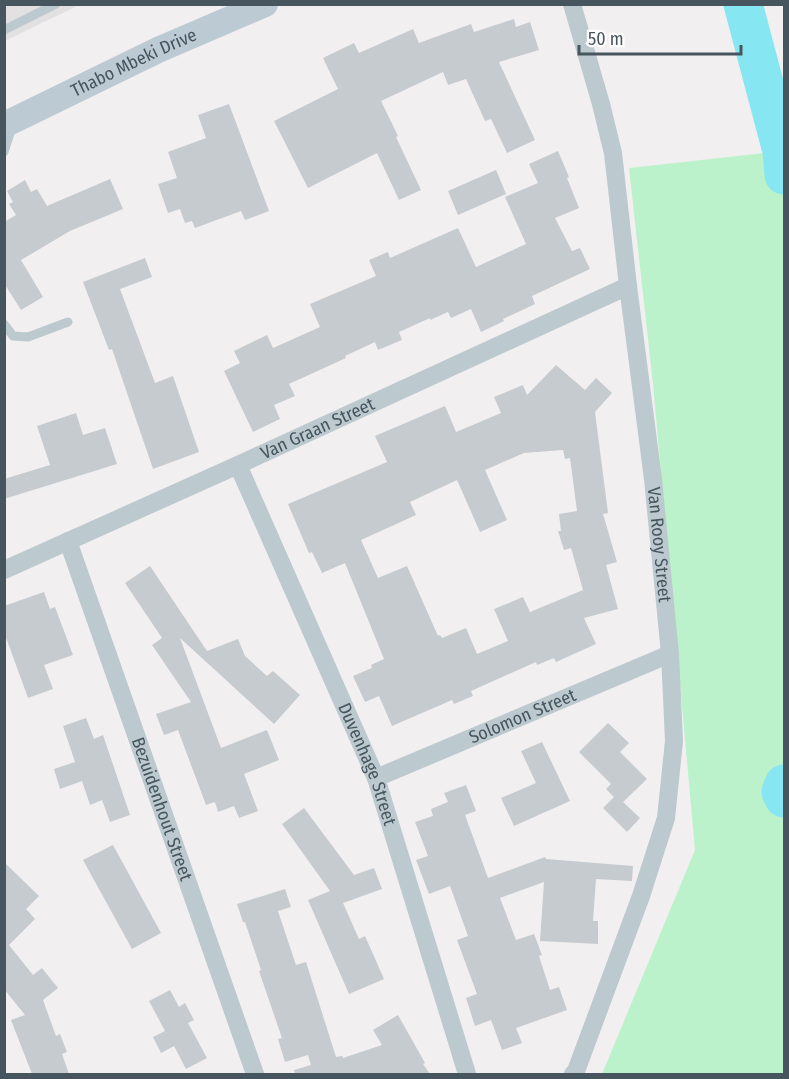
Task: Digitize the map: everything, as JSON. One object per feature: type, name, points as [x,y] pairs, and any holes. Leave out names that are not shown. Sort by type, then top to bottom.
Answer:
[{"type":"main road","name":"Thabo Mbeki Drive","points":[[9,123],[158,50],[266,4]]},
{"type":"street","name":"Van Rooy Street","points":[[572,4],[613,153],[653,479],[670,654],[674,741],[666,818],[641,896],[573,1074]]},
{"type":"street","name":"Van Graan Street","points":[[4,570],[628,286]]},
{"type":"street","name":"Duvenhage Street","points":[[238,465],[376,778],[467,1074]]},
{"type":"street","name":"Bezuidenhout Street","points":[[68,541],[255,1074]]},
{"type":"street","name":"Solomon Street","points":[[376,778],[670,654]]},
{"type":"lane","points":[[4,30],[56,4]]},
{"type":"lane","points":[[4,152],[7,147],[9,123]]},
{"type":"lane","points":[[4,324],[13,336],[28,337],[68,322]]},
{"type":"shaded area","points":[[5,5],[79,5],[5,41]]},
{"type":"green space","points":[[782,151],[784,175],[784,784],[781,792],[784,798],[784,1074],[602,1074],[695,850],[653,384],[629,168]]},
{"type":"building","points":[[514,19],[516,27],[530,22],[539,50],[499,62],[535,140],[507,153],[491,119],[485,121],[466,79],[448,85],[443,72],[381,101],[421,190],[399,200],[377,153],[308,188],[274,121],[338,89],[323,58],[354,43],[359,53],[413,29],[419,43],[471,24],[474,32]]},
{"type":"building","points":[[229,104],[269,211],[245,220],[241,211],[195,228],[192,221],[185,223],[180,209],[168,213],[158,184],[177,178],[168,152],[206,138],[198,115]]},
{"type":"building","points":[[558,151],[579,208],[555,218],[572,251],[580,248],[590,269],[532,296],[535,304],[481,332],[471,309],[451,318],[448,312],[399,332],[402,340],[378,350],[375,342],[345,356],[346,358],[289,384],[295,396],[274,405],[280,419],[253,432],[224,371],[240,363],[234,351],[267,335],[273,348],[320,327],[310,304],[376,276],[369,260],[388,252],[390,258],[458,228],[476,267],[526,244],[505,197],[538,183],[529,164]]},
{"type":"building","points":[[496,170],[506,194],[458,215],[448,191]]},
{"type":"building","points":[[110,179],[123,209],[70,231],[21,260],[43,297],[21,310],[4,283],[4,222],[16,215],[9,204],[13,202],[7,191],[25,180],[31,192],[37,189],[47,206]]},
{"type":"building","points":[[145,258],[152,277],[120,289],[155,383],[173,376],[199,452],[153,469],[112,349],[109,350],[83,282]]},
{"type":"building","points":[[556,365],[585,390],[596,378],[612,393],[595,412],[608,513],[603,514],[617,562],[606,565],[618,609],[584,618],[596,644],[556,662],[554,658],[537,665],[536,662],[471,691],[473,696],[454,704],[452,700],[392,726],[379,696],[365,702],[353,676],[372,668],[371,665],[384,659],[345,563],[322,573],[312,552],[309,553],[288,504],[387,462],[375,436],[445,406],[456,432],[501,413],[494,397],[523,385],[527,395]],"holes":[[[563,450],[565,459],[570,458],[577,511],[559,514],[561,531],[558,531],[564,550],[571,548],[583,590],[530,612],[523,597],[494,609],[508,641],[477,654],[466,628],[442,638],[438,636],[407,566],[378,578],[361,540],[416,515],[410,502],[457,480],[480,532],[507,520],[485,470],[524,453]]]},
{"type":"building","points":[[76,413],[83,435],[105,428],[117,464],[4,499],[4,479],[50,465],[37,426]]},
{"type":"building","points":[[150,566],[207,651],[238,639],[245,656],[267,676],[273,671],[300,695],[274,724],[180,638],[221,748],[267,730],[279,760],[244,774],[258,811],[239,818],[234,806],[218,812],[215,802],[206,805],[178,730],[164,735],[156,714],[191,702],[152,645],[162,638],[125,583]]},
{"type":"building","points":[[44,592],[50,609],[55,607],[73,655],[44,665],[53,689],[28,698],[4,632],[4,606]]},
{"type":"building","points":[[86,718],[94,739],[103,735],[130,815],[110,822],[102,800],[90,805],[82,781],[60,789],[54,769],[75,762],[63,726]]},
{"type":"building","points":[[608,723],[629,743],[620,752],[647,779],[623,802],[640,818],[627,832],[603,808],[614,797],[606,789],[611,784],[579,752]]},
{"type":"building","points":[[542,742],[570,801],[514,826],[501,798],[536,783],[521,751]]},
{"type":"building","points":[[466,785],[476,811],[465,815],[488,878],[545,857],[546,859],[633,866],[632,881],[596,879],[593,921],[598,921],[598,944],[540,941],[544,882],[500,898],[516,940],[534,934],[542,955],[539,956],[550,990],[559,987],[567,1010],[516,1028],[522,1043],[502,1050],[491,1020],[475,1026],[466,998],[477,994],[457,940],[468,936],[450,886],[429,894],[416,860],[428,856],[415,822],[433,816],[431,809],[448,802],[444,793]]},
{"type":"building","points":[[304,808],[354,875],[374,868],[382,889],[343,903],[359,939],[365,936],[384,979],[349,994],[308,900],[330,891],[282,824]]},
{"type":"building","points":[[113,845],[161,933],[132,949],[83,860]]},
{"type":"building","points":[[4,862],[39,896],[26,909],[35,919],[9,945],[33,975],[42,968],[58,988],[43,1000],[56,1036],[60,1034],[67,1052],[62,1054],[69,1074],[32,1074],[11,1020],[25,1015],[4,989]]},
{"type":"building","points":[[285,889],[291,907],[278,911],[296,965],[306,962],[336,1057],[342,1056],[343,1058],[382,1045],[373,1030],[398,1015],[430,1074],[295,1074],[294,1070],[311,1065],[308,1055],[285,1062],[278,1039],[282,1038],[245,922],[243,922],[237,904]]},
{"type":"building","points":[[170,990],[179,1007],[185,1003],[194,1020],[188,1023],[207,1058],[186,1069],[174,1046],[161,1053],[153,1037],[165,1031],[149,1001]]},
{"type":"waterway","points":[[743,4],[782,151],[784,175]]},
{"type":"waterway","points":[[784,784],[781,792],[784,798]]}]
